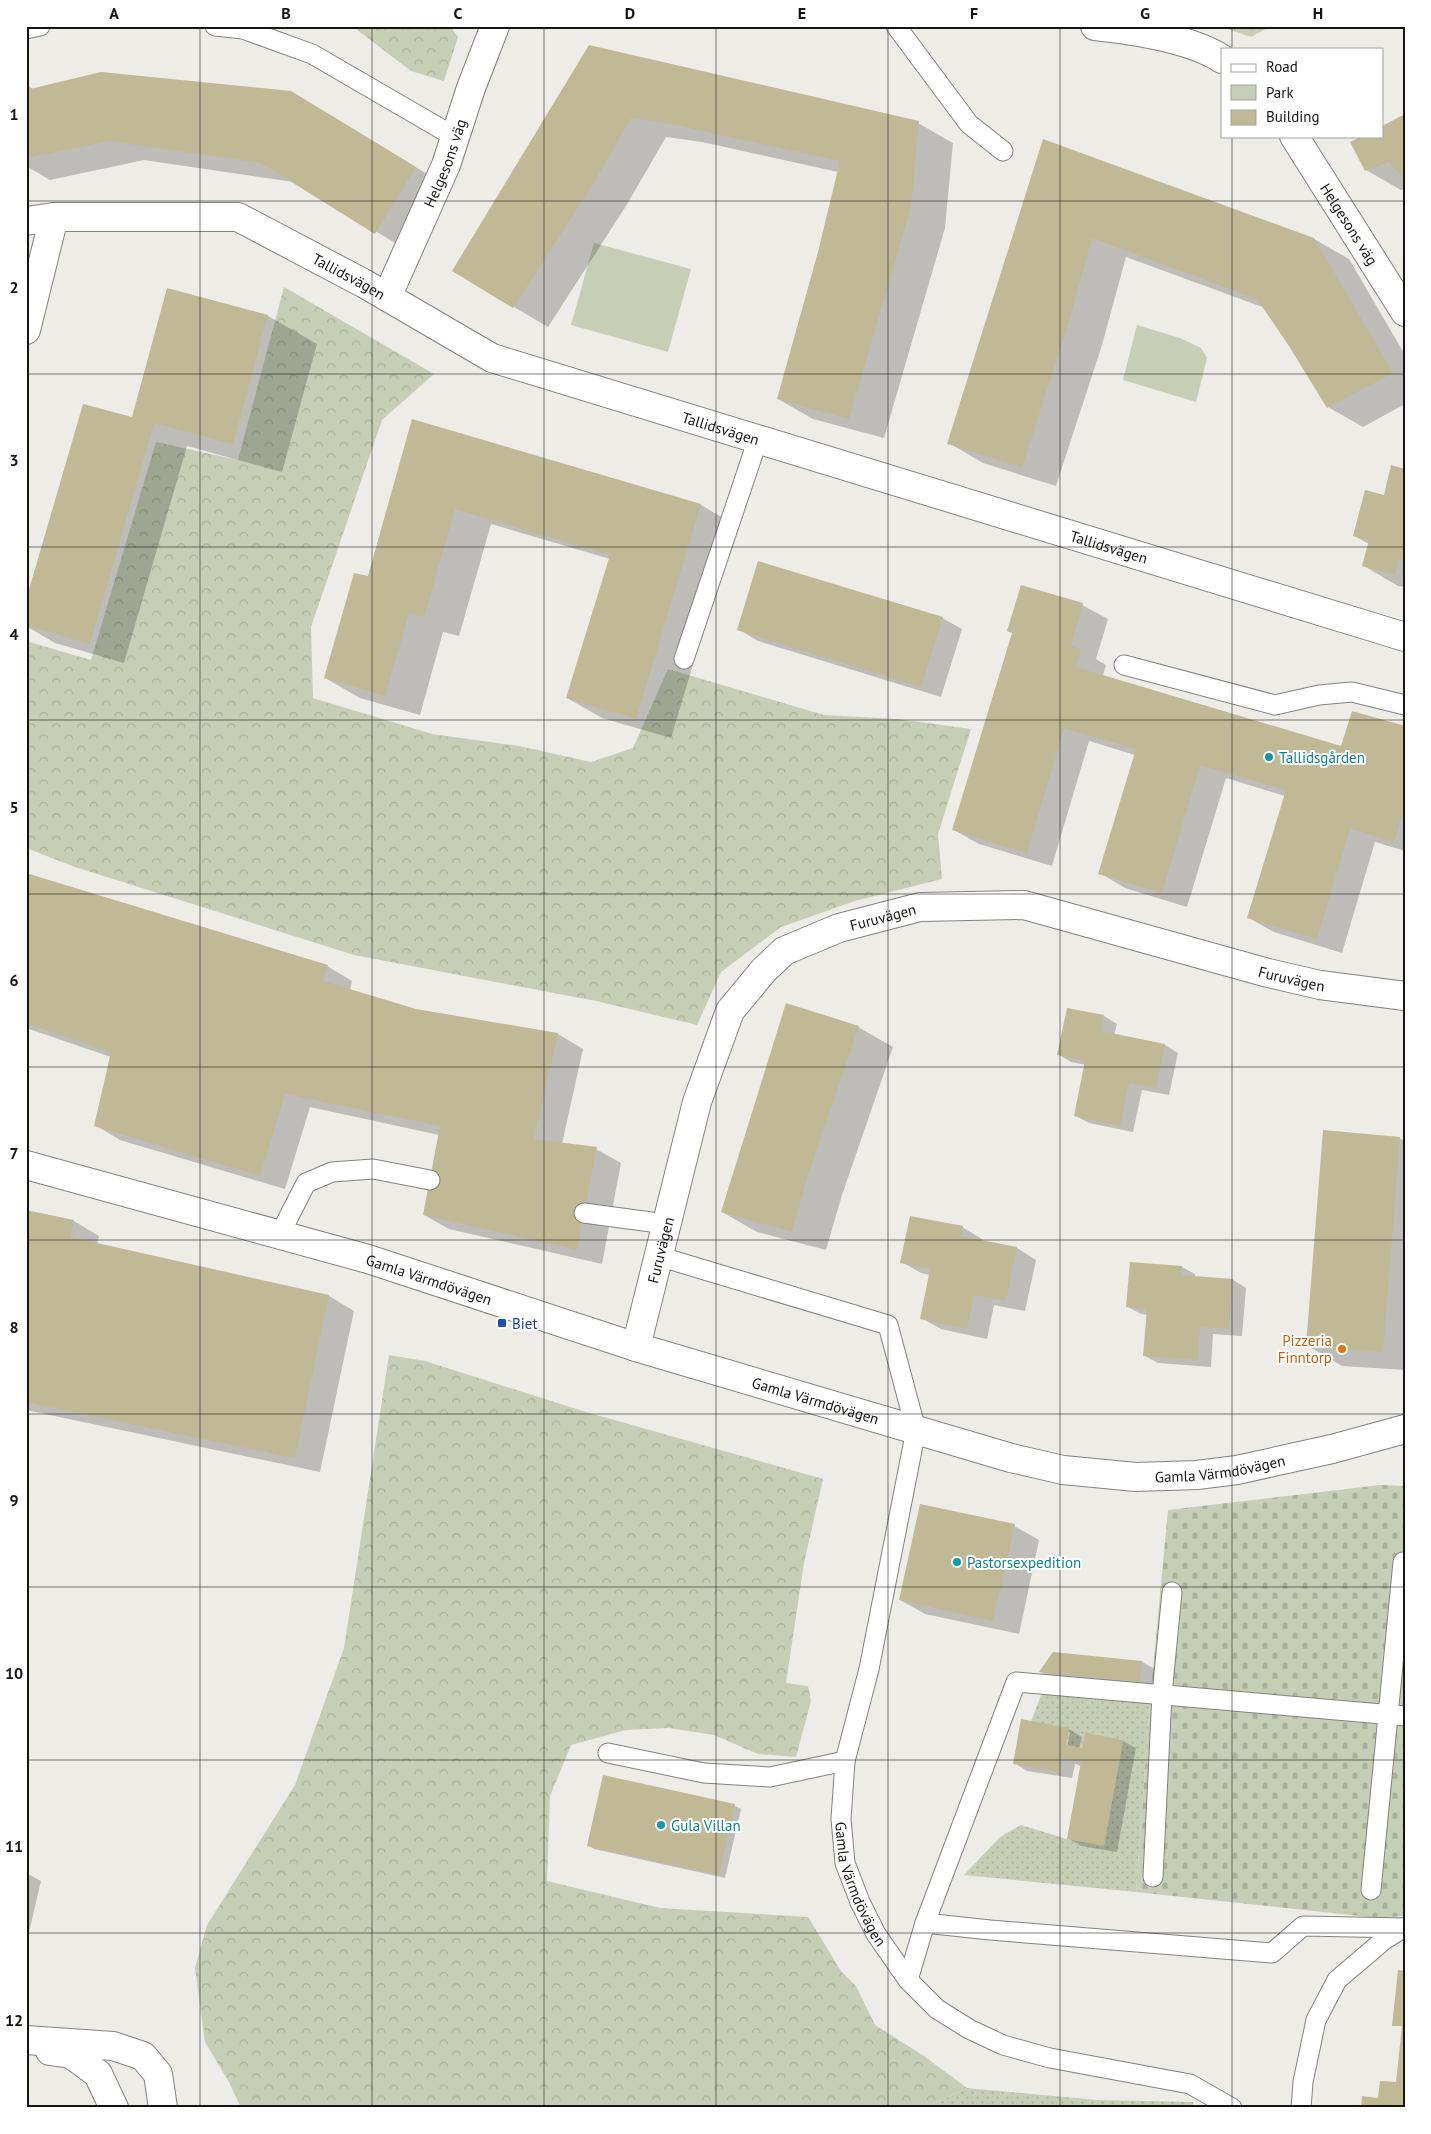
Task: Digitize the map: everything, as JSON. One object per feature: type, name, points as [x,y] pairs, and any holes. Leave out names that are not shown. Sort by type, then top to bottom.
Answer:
[{"type":"street","name":"Helgesons väg","points":[[387,297],[446,165],[471,88],[495,26]]},
{"type":"street","points":[[1095,26],[1132,30],[1209,50],[1221,58]]},
{"type":"street","name":"Helgesons väg","points":[[1295,138],[1405,312]]},
{"type":"street","points":[[26,330],[54,217]]},
{"type":"street","name":"Tallidsvägen","points":[[26,222],[54,217],[238,218],[387,297],[492,358],[1405,637]]},
{"type":"street","name":"Furuvägen","points":[[636,1346],[697,1102],[730,1011],[764,970],[784,951],[839,928],[920,907],[1024,905],[1268,974],[1320,985],[1405,996]]},
{"type":"street","name":"Gamla Värmdövägen","points":[[26,1165],[280,1234],[368,1260],[636,1346],[1011,1458],[1063,1470],[1136,1477],[1197,1475],[1237,1470],[1332,1449],[1405,1429]]},
{"type":"street","points":[[26,2040],[113,2046],[143,2056],[158,2074],[163,2108]]},
{"type":"street","points":[[26,2048],[71,2054],[98,2074],[114,2108]]},
{"type":"lane","points":[[26,29],[40,26]]},
{"type":"lane","points":[[216,26],[243,29],[312,54],[455,137]]},
{"type":"lane","points":[[896,26],[969,124],[1003,151]]},
{"type":"lane","points":[[684,659],[758,439]]},
{"type":"lane","points":[[1124,665],[1275,706],[1319,695],[1352,692],[1405,705]]},
{"type":"lane","points":[[280,1234],[306,1183],[332,1172],[373,1169],[430,1180]]},
{"type":"lane","points":[[584,1213],[666,1224]]},
{"type":"lane","points":[[658,1256],[888,1325],[916,1430]]},
{"type":"lane","name":"Gamla Värmdövägen","points":[[916,1430],[869,1669],[845,1761],[841,1819],[845,1863],[860,1902],[876,1934],[908,1980],[936,2009],[969,2029],[1003,2045],[1050,2058],[1190,2084],[1232,2108]]},
{"type":"lane","points":[[1371,1890],[1396,1715],[1403,1562]]},
{"type":"lane","points":[[1152,1877],[1162,1694],[1172,1592]]},
{"type":"lane","points":[[908,1980],[925,1923],[1016,1682],[1396,1715]]},
{"type":"lane","points":[[608,1753],[704,1773],[770,1777],[845,1761]]},
{"type":"lane","points":[[925,1923],[1272,1953],[1303,1926],[1404,1928]]},
{"type":"lane","points":[[1301,2108],[1316,2020],[1337,1980],[1384,1940],[1404,1928]]},
{"type":"green space","points":[[352,26],[450,26],[458,37],[444,81],[411,71]]},
{"type":"green space","points":[[1219,26],[1271,26],[1251,37]]},
{"type":"green space","points":[[594,243],[691,269],[668,352],[571,325]]},
{"type":"green space","points":[[284,287],[434,374],[382,420],[311,627],[313,698],[432,734],[519,746],[591,762],[633,748],[668,669],[824,715],[898,719],[971,729],[938,834],[942,879],[855,901],[781,927],[721,972],[697,1025],[596,1001],[354,955],[75,867],[26,848],[26,641],[91,660],[156,442],[238,460]]},
{"type":"green space","points":[[1137,325],[1180,338],[1201,348],[1207,358],[1196,402],[1123,380]]},
{"type":"green space","points":[[389,1355],[425,1361],[586,1412],[823,1479],[804,1563],[786,1683],[808,1686],[811,1701],[796,1757],[758,1754],[714,1735],[669,1728],[626,1730],[571,1745],[550,1796],[547,1881],[660,1908],[808,1917],[841,1971],[856,1986],[875,2025],[924,2056],[967,2088],[925,2108],[241,2108],[229,2082],[205,2042],[195,1968],[207,1925],[295,1785],[344,1648]]},
{"type":"green space","points":[[1380,1485],[1405,1486],[1405,1916],[1379,1918],[1136,1892],[1150,1701],[1168,1510]]},
{"type":"green space","points":[[1042,1693],[1150,1701],[1136,1892],[964,1875],[1000,1837],[1021,1825],[1067,1839],[1104,1845],[1123,1740],[1085,1732],[1082,1748],[1066,1745],[1031,1721]]},
{"type":"green space","points":[[967,2088],[1097,2100],[1193,2102],[1193,2108],[925,2108]]},
{"type":"building","points":[[589,45],[919,121],[911,207],[849,419],[777,399],[818,252],[840,161],[666,123],[631,118],[592,186],[513,308],[452,271]]},
{"type":"building","points":[[101,72],[291,91],[416,167],[375,234],[261,163],[109,141],[26,158],[26,90]]},
{"type":"building","points":[[1405,114],[1405,180],[1389,162],[1365,171],[1350,142],[1358,138],[1384,138],[1384,125]]},
{"type":"building","points":[[1043,139],[1314,238],[1393,373],[1327,408],[1289,346],[1257,299],[1092,238],[1068,325],[1022,467],[947,444]]},
{"type":"building","points":[[167,288],[268,315],[233,444],[154,423],[90,644],[26,625],[26,600],[83,404],[132,417]]},
{"type":"building","points":[[412,419],[701,504],[636,719],[566,698],[610,555],[455,509],[424,617],[409,613],[385,696],[324,678],[354,573],[368,576]]},
{"type":"building","points":[[1391,465],[1405,469],[1405,561],[1399,559],[1395,575],[1362,566],[1369,540],[1353,536],[1365,490],[1384,495]]},
{"type":"building","points":[[758,561],[943,617],[921,687],[737,630]]},
{"type":"building","name":"Tallidsgården","points":[[1021,585],[1083,603],[1071,646],[1081,649],[1076,667],[1341,746],[1352,711],[1405,726],[1405,806],[1394,842],[1350,828],[1317,939],[1247,918],[1286,790],[1200,765],[1162,893],[1098,874],[1136,749],[1064,728],[1027,853],[952,830],[1012,633],[1007,631]]},
{"type":"building","points":[[26,873],[328,965],[323,981],[416,1009],[558,1033],[534,1139],[597,1147],[577,1250],[423,1215],[440,1126],[285,1094],[260,1176],[94,1126],[111,1052],[26,1023]]},
{"type":"building","points":[[786,1003],[859,1026],[808,1175],[792,1232],[721,1212]]},
{"type":"building","points":[[1067,1008],[1104,1015],[1101,1031],[1165,1044],[1156,1088],[1129,1083],[1120,1126],[1074,1116],[1085,1061],[1057,1055]]},
{"type":"building","points":[[1323,1130],[1400,1137],[1383,1352],[1306,1346]]},
{"type":"building","points":[[26,1210],[74,1220],[70,1237],[329,1295],[295,1458],[26,1402]]},
{"type":"building","points":[[910,1216],[963,1226],[961,1236],[1017,1247],[1006,1301],[974,1295],[967,1329],[920,1319],[930,1269],[900,1263]]},
{"type":"building","points":[[1130,1262],[1182,1266],[1181,1275],[1233,1279],[1229,1329],[1200,1327],[1198,1360],[1143,1356],[1147,1309],[1126,1307]]},
{"type":"building","name":"Pastorsexpedition","points":[[920,1504],[1015,1524],[993,1621],[899,1600]]},
{"type":"building","points":[[1053,1652],[1142,1661],[1140,1682],[1039,1672]]},
{"type":"building","points":[[1021,1719],[1069,1728],[1066,1745],[1082,1748],[1085,1732],[1123,1740],[1104,1846],[1067,1839],[1081,1762],[1062,1758],[1059,1772],[1013,1764]]},
{"type":"building","name":"Gula Villan","points":[[603,1775],[735,1804],[719,1875],[587,1846]]},
{"type":"building","points":[[1398,1970],[1405,1971],[1405,2108],[1361,2108],[1362,2096],[1378,2098],[1380,2081],[1396,2082],[1402,2026],[1392,2026]]},
{"type":"place","name":"Tallidsgården","points":[[1269,757]]},
{"type":"place","name":"Biet","points":[[502,1323]]},
{"type":"place","name":"Pizzeria Finntorp","points":[[1342,1349]]},
{"type":"place","name":"Pastorsexpedition","points":[[957,1562]]},
{"type":"place","name":"Gula Villan","points":[[661,1825]]}]
